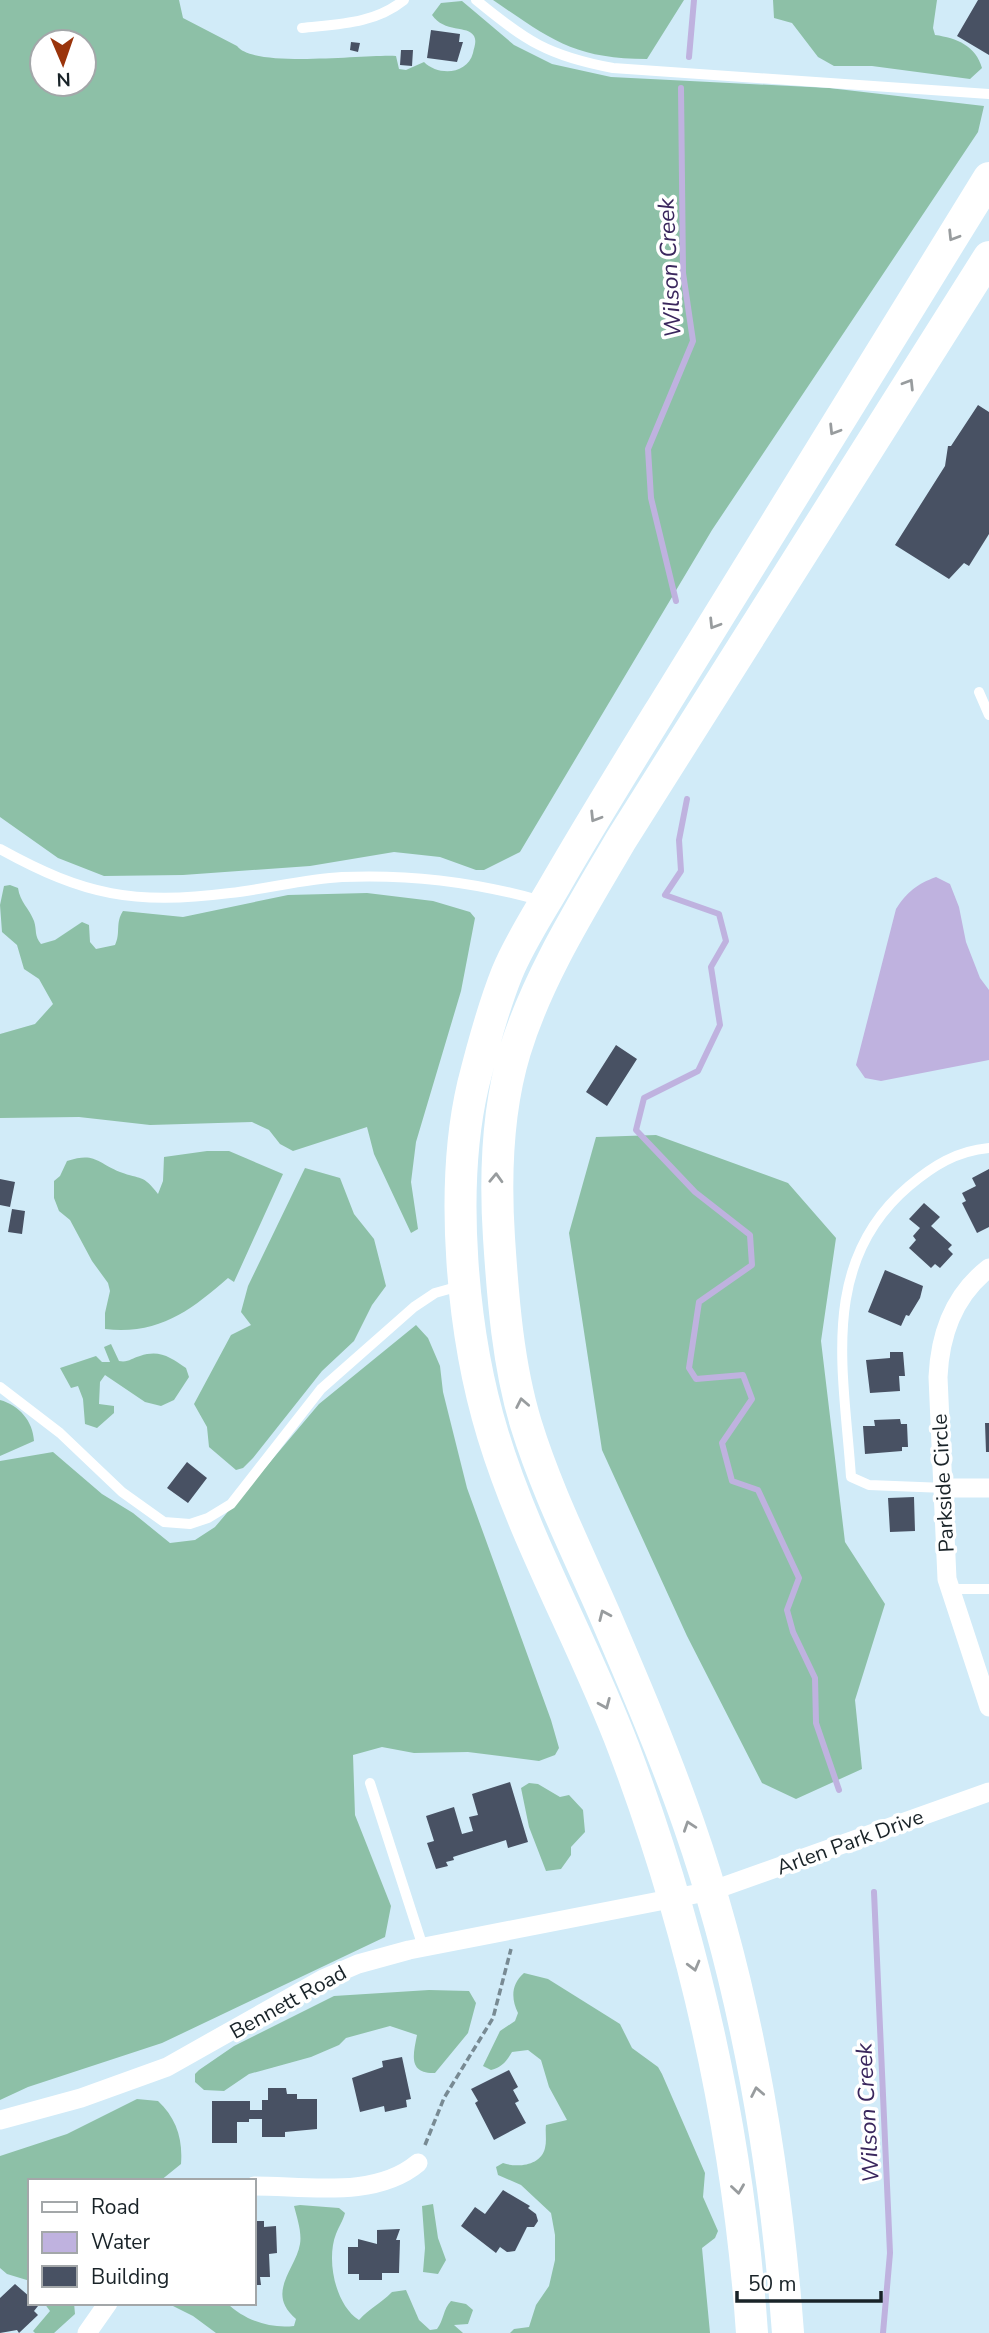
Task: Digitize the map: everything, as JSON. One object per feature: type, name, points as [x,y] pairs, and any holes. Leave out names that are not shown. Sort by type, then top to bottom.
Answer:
[{"type":"highway","points":[[752,2333],[740,2204],[726,2107],[696,1972],[675,1900],[622,1746],[532,1537],[492,1434],[464,1285],[460,1182],[472,1089],[508,971],[588,828],[989,178]]},
{"type":"highway","points":[[788,2333],[782,2253],[759,2101],[731,1964],[710,1891],[649,1718],[562,1521],[526,1422],[507,1327],[495,1179],[506,1095],[519,1040],[541,985],[580,911],[621,840],[989,257]]},
{"type":"street","name":"Parkside Circle","points":[[989,1268],[970,1283],[957,1303],[939,1351],[949,1589],[989,1707]]},
{"type":"street","points":[[945,1488],[989,1488]]},
{"type":"street","name":"Arlen Park Drive","points":[[710,1891],[989,1792]]},
{"type":"street","name":"Bennett Road","points":[[0,2120],[93,2094],[167,2067],[323,1979],[358,1964],[423,1947],[675,1900],[710,1891]]},
{"type":"street","points":[[256,2186],[382,2183],[402,2176],[418,2162]]},
{"type":"street","points":[[87,2333],[107,2305]]},
{"type":"lane","points":[[302,28],[368,20],[388,12],[404,0]]},
{"type":"lane","points":[[476,0],[534,45],[587,63],[613,68],[989,94]]},
{"type":"lane","points":[[979,692],[989,715]]},
{"type":"lane","points":[[0,849],[33,867],[90,890],[143,899],[232,893],[338,877],[387,876],[436,878],[496,887],[546,902]]},
{"type":"lane","points":[[945,1488],[869,1485],[850,1477],[840,1323],[847,1283],[862,1242],[897,1196],[937,1163],[989,1148]]},
{"type":"lane","points":[[0,1387],[60,1433],[122,1492],[164,1522],[190,1524],[208,1518],[231,1504],[321,1389],[435,1293],[464,1285]]},
{"type":"lane","points":[[949,1589],[989,1589]]},
{"type":"lane","points":[[370,1783],[423,1947]]},
{"type":"path","points":[[418,2162],[444,2098],[493,2018],[515,1930]]},
{"type":"green space","points":[[0,0],[179,0],[183,18],[247,53],[287,59],[396,56],[399,69],[406,70],[424,62],[444,71],[465,66],[473,53],[475,38],[467,31],[437,21],[432,15],[441,3],[462,1],[514,45],[552,64],[611,77],[829,88],[984,106],[978,132],[712,530],[520,852],[484,870],[476,870],[440,857],[394,852],[310,866],[183,875],[104,876],[58,858],[0,817]]},
{"type":"green space","points":[[493,0],[684,0],[647,59],[581,51],[548,36]]},
{"type":"green space","points":[[773,0],[937,0],[933,28],[935,35],[964,44],[975,54],[982,68],[970,79],[872,66],[834,66],[818,57],[792,23],[774,18]]},
{"type":"green space","points":[[4,886],[18,888],[34,921],[36,936],[41,944],[55,940],[82,922],[89,925],[90,942],[96,949],[115,945],[123,911],[183,917],[288,895],[367,893],[433,901],[470,912],[475,918],[461,991],[416,1142],[411,1182],[418,1229],[411,1233],[374,1154],[367,1127],[293,1151],[280,1144],[269,1130],[252,1122],[150,1125],[79,1117],[0,1118],[0,1034],[35,1024],[53,1004],[39,979],[24,969],[17,945],[2,932],[0,905]]},
{"type":"green space","points":[[656,1135],[788,1183],[836,1238],[821,1341],[845,1542],[885,1604],[855,1700],[862,1769],[796,1799],[762,1783],[687,1636],[602,1450],[569,1233],[596,1137]]},
{"type":"green space","points":[[229,1151],[283,1174],[234,1282],[228,1278],[187,1310],[158,1324],[124,1330],[105,1329],[110,1291],[108,1283],[92,1261],[70,1220],[59,1211],[54,1198],[54,1181],[60,1176],[67,1161],[90,1158],[145,1180],[158,1194],[163,1181],[164,1157]]},
{"type":"green space","points":[[305,1168],[340,1178],[354,1214],[374,1239],[386,1286],[372,1305],[354,1341],[322,1371],[253,1458],[243,1468],[236,1470],[209,1447],[207,1427],[194,1404],[231,1335],[251,1325],[241,1312],[248,1286]]},
{"type":"green space","points":[[416,1325],[428,1338],[440,1366],[443,1392],[467,1488],[559,1748],[555,1755],[539,1761],[468,1752],[414,1753],[382,1747],[353,1755],[355,1815],[391,1906],[385,1937],[162,2043],[28,2087],[0,2100],[0,1461],[53,1452],[102,1494],[133,1513],[170,1543],[195,1540],[215,1527],[319,1404]]},
{"type":"green space","points":[[111,1344],[119,1361],[159,1354],[186,1368],[189,1377],[174,1400],[161,1406],[145,1402],[105,1375],[100,1382],[99,1404],[114,1406],[114,1413],[97,1428],[85,1424],[83,1399],[78,1386],[71,1388],[60,1368],[96,1356],[102,1362],[110,1362],[104,1347]]},
{"type":"green space","points":[[0,1400],[24,1415],[31,1427],[34,1441],[0,1456]]},
{"type":"green space","points":[[529,1783],[538,1784],[560,1797],[569,1795],[583,1810],[585,1832],[571,1847],[571,1855],[561,1869],[546,1871],[529,1827],[521,1788]]},
{"type":"green space","points":[[524,1973],[548,1979],[620,2024],[632,2048],[658,2067],[662,2074],[705,2173],[703,2197],[718,2231],[715,2238],[702,2248],[710,2333],[510,2333],[514,2329],[529,2327],[536,2305],[549,2286],[555,2260],[555,2235],[551,2213],[521,2185],[498,2175],[496,2167],[503,2163],[528,2164],[539,2159],[545,2148],[546,2125],[567,2120],[549,2087],[541,2060],[528,2050],[512,2052],[503,2064],[495,2069],[483,2066],[500,2031],[515,2021],[518,2013],[514,1992]]},
{"type":"green space","points":[[429,1990],[469,1991],[476,2003],[468,2033],[435,2073],[416,2067],[414,2056],[417,2035],[390,2026],[346,2038],[339,2045],[311,2057],[249,2074],[224,2091],[204,2090],[195,2082],[195,2074],[199,2070],[234,2046],[334,1996]]},
{"type":"green space","points":[[137,2099],[158,2101],[174,2122],[181,2146],[181,2164],[162,2179],[28,2179],[28,2280],[7,2274],[0,2268],[0,2156],[67,2134]]},
{"type":"green space","points":[[433,2204],[438,2238],[446,2260],[438,2274],[423,2272],[425,2248],[422,2206]]},
{"type":"green space","points":[[294,2206],[339,2208],[345,2213],[333,2244],[333,2268],[344,2304],[359,2320],[392,2292],[406,2290],[419,2320],[430,2330],[437,2329],[451,2301],[466,2304],[473,2310],[468,2324],[454,2325],[463,2333],[216,2333],[193,2316],[171,2305],[229,2305],[258,2322],[294,2326],[296,2319],[287,2309],[283,2290],[300,2244],[300,2230]]},
{"type":"green space","points":[[46,2305],[74,2305],[75,2314],[54,2333],[35,2333],[33,2331],[50,2311]]},
{"type":"water","points":[[936,877],[950,884],[959,907],[966,942],[980,978],[989,990],[989,1060],[881,1081],[865,1078],[856,1065],[896,909],[913,889]]},
{"type":"building","points":[[978,0],[989,0],[989,55],[957,36]]},
{"type":"building","points":[[431,30],[460,34],[459,42],[463,42],[457,62],[427,58]]},
{"type":"building","points":[[351,42],[360,43],[358,52],[350,50]]},
{"type":"building","points":[[401,50],[413,50],[412,66],[400,65]]},
{"type":"building","points":[[978,405],[989,412],[989,534],[969,566],[964,563],[949,579],[895,545],[945,466],[948,446],[951,446]]},
{"type":"building","points":[[616,1045],[637,1059],[607,1106],[586,1092]]},
{"type":"building","points":[[989,1169],[989,1227],[977,1233],[962,1203],[966,1201],[962,1193],[976,1186],[972,1178]]},
{"type":"building","points":[[0,1179],[15,1182],[10,1207],[0,1205]]},
{"type":"building","points":[[924,1203],[940,1217],[931,1226],[952,1245],[948,1249],[953,1254],[940,1268],[935,1264],[931,1268],[909,1248],[916,1240],[913,1236],[920,1228],[909,1219]]},
{"type":"building","points":[[12,1209],[25,1211],[22,1234],[8,1232]]},
{"type":"building","points":[[885,1270],[923,1286],[920,1298],[901,1326],[868,1312]]},
{"type":"building","points":[[890,1352],[903,1352],[905,1376],[899,1376],[900,1391],[870,1393],[866,1360],[890,1358]]},
{"type":"building","points":[[900,1419],[901,1424],[907,1424],[908,1447],[902,1447],[902,1451],[865,1454],[863,1426],[875,1426],[874,1420]]},
{"type":"building","points":[[985,1423],[989,1423],[989,1452],[986,1452]]},
{"type":"building","points":[[187,1462],[207,1478],[188,1503],[167,1488]]},
{"type":"building","points":[[914,1497],[915,1531],[890,1532],[888,1498]]},
{"type":"building","points":[[510,1782],[528,1842],[508,1848],[506,1840],[453,1857],[454,1860],[446,1862],[448,1866],[436,1869],[427,1843],[434,1841],[426,1816],[454,1807],[462,1834],[473,1831],[469,1817],[478,1815],[472,1794]]},
{"type":"building","points":[[402,2057],[411,2099],[406,2100],[407,2107],[385,2112],[384,2106],[360,2112],[352,2078],[383,2067],[382,2061]]},
{"type":"building","points":[[509,2070],[518,2087],[513,2090],[519,2101],[515,2103],[526,2123],[494,2140],[475,2103],[478,2101],[471,2089]]},
{"type":"building","points":[[268,2088],[286,2088],[287,2094],[297,2094],[297,2099],[317,2099],[317,2129],[285,2132],[285,2137],[262,2137],[262,2119],[249,2119],[249,2122],[237,2122],[237,2143],[212,2143],[212,2101],[250,2101],[250,2110],[262,2110],[262,2100],[268,2100]]},
{"type":"building","points":[[503,2190],[530,2206],[528,2208],[536,2214],[538,2221],[534,2227],[527,2227],[515,2251],[507,2252],[500,2247],[496,2253],[461,2226],[475,2207],[485,2214]]},
{"type":"building","points":[[256,2221],[264,2221],[264,2227],[276,2226],[277,2253],[269,2254],[270,2277],[260,2277],[261,2285],[256,2285]]},
{"type":"building","points":[[400,2229],[396,2240],[400,2240],[399,2273],[382,2273],[382,2280],[359,2280],[359,2274],[348,2274],[348,2247],[358,2247],[358,2239],[377,2244],[377,2230]]},
{"type":"building","points":[[15,2284],[28,2295],[28,2305],[38,2306],[34,2311],[38,2315],[19,2333],[17,2330],[0,2333],[0,2298]]},
{"type":"waterway","name":"Wilson Creek","points":[[689,57],[694,0]]},
{"type":"waterway","name":"Wilson Creek","points":[[676,601],[651,498],[648,449],[693,341],[683,273],[681,88]]},
{"type":"waterway","name":"Wilson Creek","points":[[687,799],[679,840],[681,871],[665,895],[719,914],[726,941],[711,967],[720,1025],[698,1071],[644,1098],[636,1130],[695,1192],[750,1235],[752,1265],[699,1302],[689,1368],[696,1379],[743,1375],[752,1399],[722,1443],[732,1481],[758,1490],[799,1578],[787,1610],[793,1632],[815,1678],[816,1723],[839,1790]]},
{"type":"waterway","name":"Wilson Creek","points":[[874,1892],[890,2253],[883,2333]]}]
